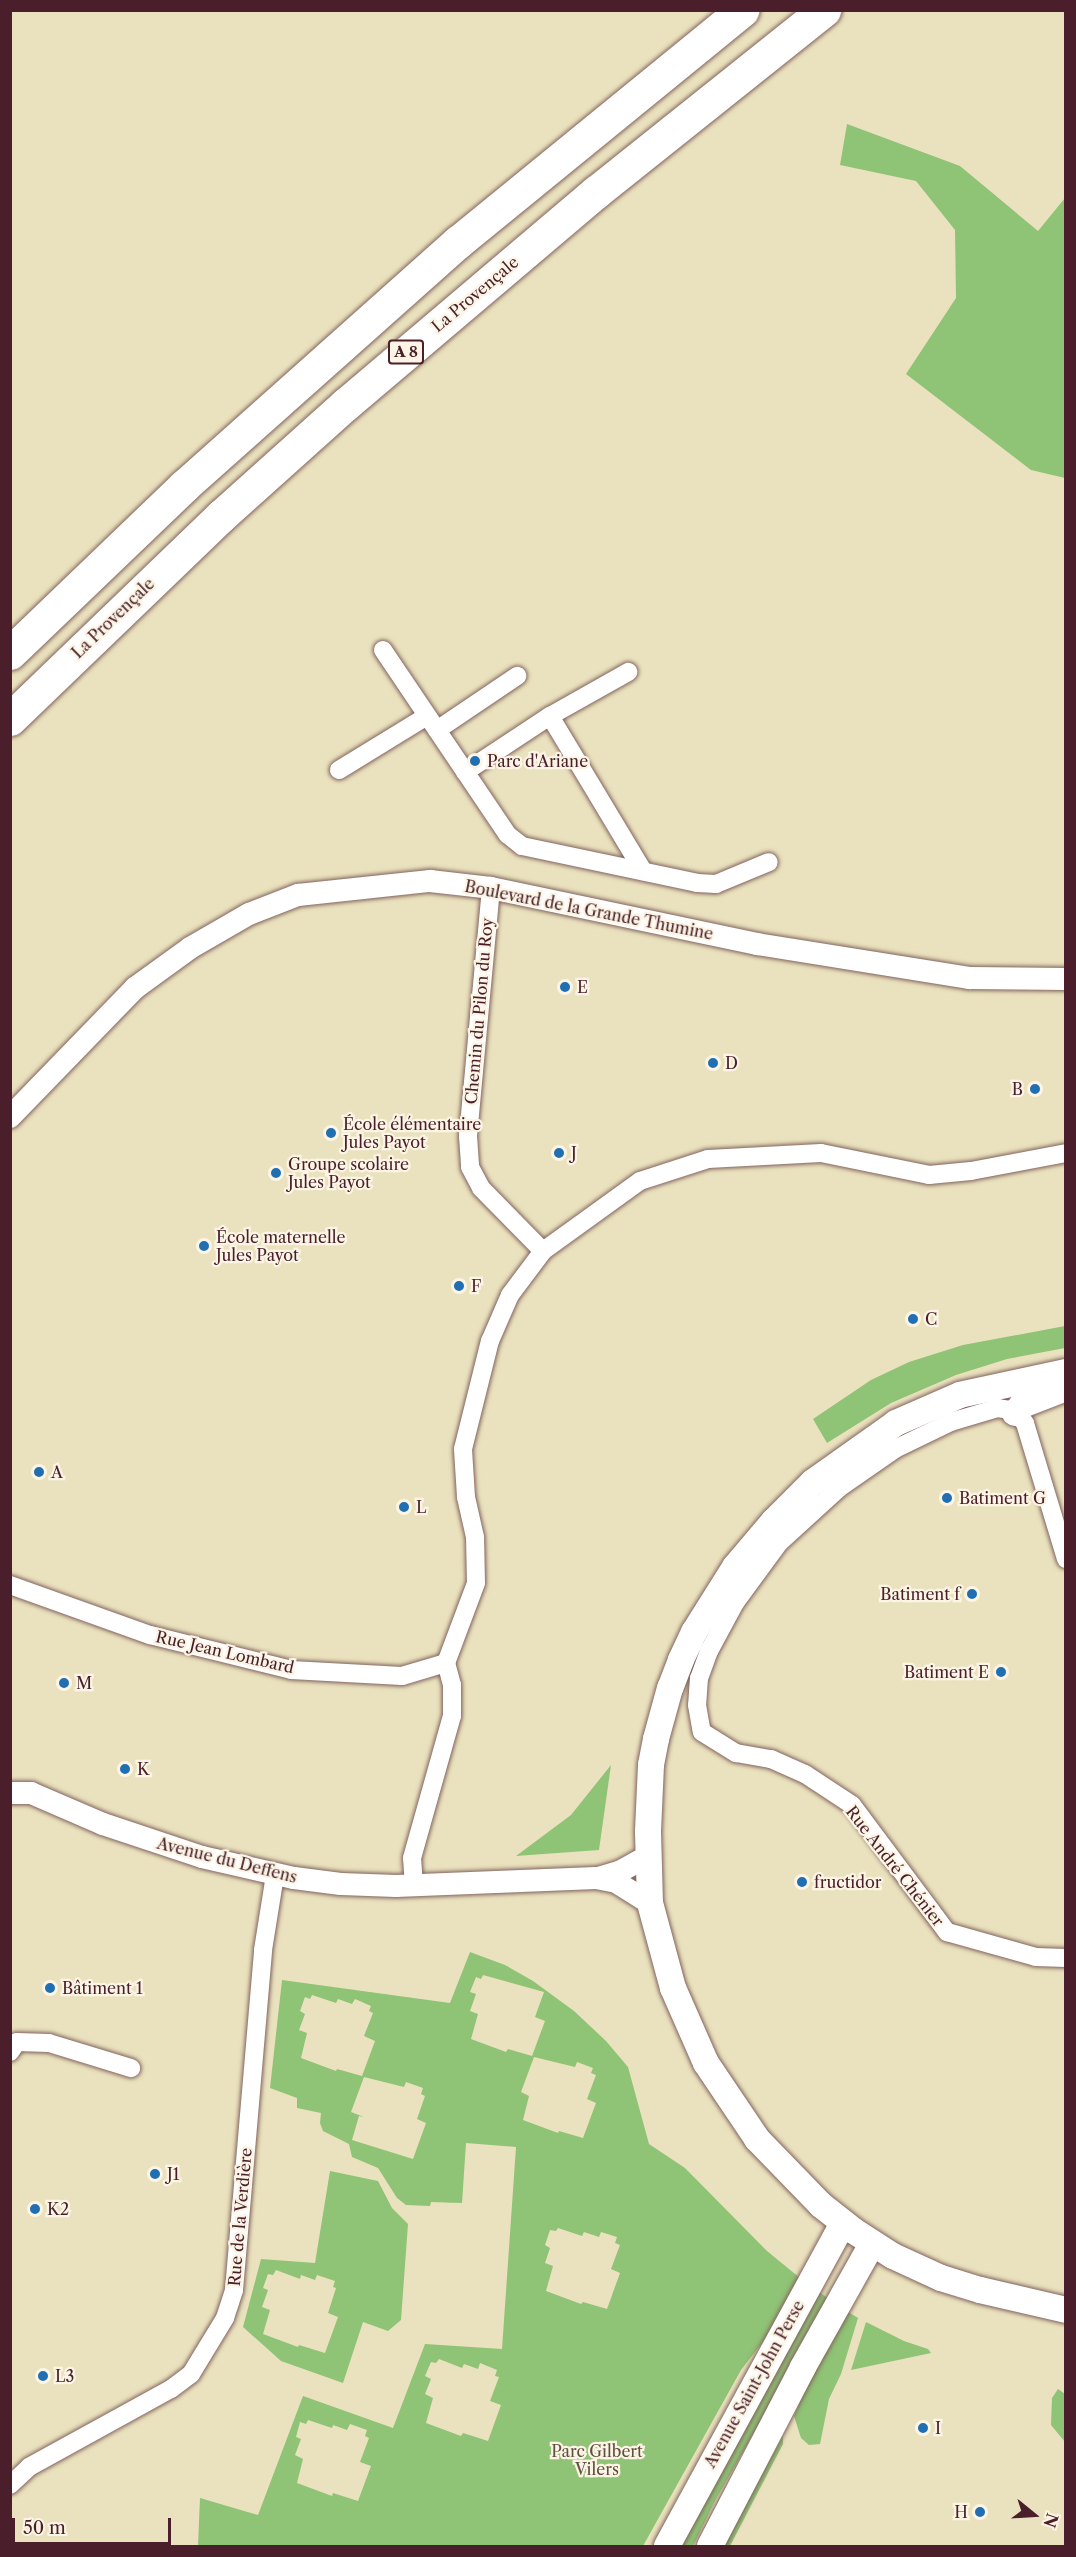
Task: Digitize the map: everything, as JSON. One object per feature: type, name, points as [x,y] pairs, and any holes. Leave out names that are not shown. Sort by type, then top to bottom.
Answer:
[{"type":"highway","points":[[10,653],[184,486],[458,242],[742,10]]},
{"type":"highway","name":"La Provençale","points":[[10,719],[221,516],[346,404],[596,192],[824,10]]},
{"type":"main road","points":[[1065,1372],[960,1395],[896,1423],[813,1482],[754,1544],[735,1567],[694,1632],[670,1688],[651,1765],[648,1856],[650,1903],[681,2008],[717,2080],[757,2139],[800,2184],[843,2223],[872,2244],[941,2278],[980,2290],[1065,2310]]},
{"type":"main road","points":[[1020,1418],[1022,1405],[1065,1388]]},
{"type":"main road","name":"Avenue Saint-John Perse","points":[[667,2547],[843,2223]]},
{"type":"main road","points":[[710,2547],[803,2367],[872,2244]]},
{"type":"street","points":[[383,650],[508,835],[522,846],[716,884],[769,862]]},
{"type":"street","points":[[465,772],[550,716],[628,672]]},
{"type":"street","points":[[339,770],[518,676]]},
{"type":"street","points":[[550,716],[643,871]]},
{"type":"street","name":"Boulevard de la Grande Thumine","points":[[10,1117],[135,988],[190,948],[249,914],[298,895],[430,881],[491,888],[757,944],[970,978],[1065,979]]},
{"type":"street","name":"Chemin du Pilon du Roy","points":[[491,888],[468,1136],[470,1167],[482,1188],[543,1251]]},
{"type":"street","points":[[414,1886],[412,1858],[452,1716],[452,1685],[446,1662],[476,1583],[475,1536],[466,1497],[464,1449],[490,1341],[510,1295],[543,1251],[639,1181],[708,1159],[820,1153],[929,1175],[971,1171],[1065,1153]]},
{"type":"street","name":"Rue André Chénier","points":[[1020,1418],[998,1408],[988,1409],[951,1422],[895,1449],[839,1488],[779,1543],[735,1603],[709,1651],[699,1678],[698,1705],[702,1732],[736,1753],[771,1759],[805,1774],[852,1806],[947,1932],[1036,1957],[1065,1958]]},
{"type":"street","points":[[1020,1418],[1065,1559]]},
{"type":"street","name":"Rue Jean Lombard","points":[[10,1585],[150,1635],[291,1670],[402,1676],[446,1662]]},
{"type":"street","name":"Avenue du Deffens","points":[[10,1793],[31,1793],[167,1847],[275,1875],[341,1884],[414,1886],[596,1878],[619,1872],[648,1856]]},
{"type":"street","name":"Rue de la Verdière","points":[[10,2485],[29,2467],[171,2389],[191,2374],[225,2318],[234,2290],[263,1950],[275,1875]]},
{"type":"street","name":"Avenue du Deffens","points":[[596,1878],[616,1882],[650,1903]]},
{"type":"street","points":[[10,2052],[17,2042],[49,2043],[131,2067]]},
{"type":"green space","points":[[847,124],[960,166],[1038,231],[1065,198],[1065,478],[1031,470],[906,374],[956,298],[955,230],[916,181],[840,165]]},
{"type":"green space","points":[[1065,1326],[1065,1348],[1007,1359],[956,1375],[891,1403],[827,1443],[813,1419],[871,1380],[909,1362],[963,1345]]},
{"type":"green space","points":[[611,1765],[599,1850],[516,1856],[571,1815]]},
{"type":"green space","name":"Parc Gilbert Vilers","points":[[470,1952],[505,1965],[533,1981],[574,2011],[606,2041],[628,2067],[649,2144],[685,2168],[767,2251],[800,2278],[773,2329],[741,2370],[643,2546],[198,2546],[200,2498],[258,2515],[303,2396],[393,2428],[425,2344],[502,2349],[516,2147],[466,2143],[462,2203],[431,2202],[430,2206],[406,2205],[397,2198],[378,2168],[352,2157],[349,2144],[323,2131],[320,2123],[321,2113],[297,2108],[297,2098],[270,2088],[282,1980],[450,2003]],"holes":[[[483,1975],[544,1992],[535,2017],[545,2021],[532,2056],[508,2049],[506,2052],[471,2039],[478,2014],[470,2011],[476,1994],[470,1992],[476,1977],[481,1979]],[[312,1995],[336,2003],[338,1999],[352,2004],[355,1999],[371,2006],[369,2011],[373,2013],[364,2036],[375,2041],[362,2076],[337,2069],[336,2071],[301,2058],[307,2033],[299,2030],[305,2014],[300,2011],[305,1997],[310,1999]],[[534,2057],[575,2067],[577,2062],[593,2068],[591,2073],[596,2075],[587,2099],[596,2103],[583,2138],[559,2131],[558,2133],[523,2120],[529,2096],[521,2092]],[[364,2077],[404,2087],[406,2082],[423,2088],[421,2094],[425,2096],[417,2119],[426,2123],[413,2159],[352,2140],[359,2116],[364,2117],[351,2112]],[[558,2228],[582,2236],[584,2232],[599,2237],[601,2232],[617,2237],[615,2243],[620,2245],[611,2269],[620,2273],[607,2309],[583,2302],[581,2304],[546,2291],[553,2266],[545,2263],[550,2248],[545,2245],[550,2230],[556,2231]],[[439,2359],[462,2368],[464,2364],[478,2369],[480,2363],[497,2370],[495,2376],[499,2377],[490,2401],[501,2405],[488,2441],[463,2433],[461,2436],[426,2423],[433,2398],[425,2394],[431,2379],[425,2376],[431,2362],[436,2363]],[[308,2420],[347,2430],[350,2424],[367,2430],[365,2436],[369,2438],[360,2462],[371,2466],[358,2501],[333,2493],[332,2496],[297,2483],[303,2459],[295,2455],[301,2439],[296,2437],[300,2422],[306,2424]]]},
{"type":"green space","points":[[330,2171],[378,2181],[392,2208],[408,2224],[401,2320],[388,2331],[363,2322],[343,2383],[281,2361],[243,2327],[261,2259],[315,2263]],"holes":[[[276,2270],[300,2279],[301,2275],[315,2280],[317,2275],[335,2281],[333,2287],[336,2288],[328,2313],[338,2317],[325,2353],[299,2345],[298,2347],[263,2334],[270,2310],[262,2307],[268,2290],[263,2288],[268,2274],[273,2275]]]},
{"type":"green space","points":[[815,2289],[830,2300],[716,2499],[693,2546],[675,2546]]},
{"type":"green space","points":[[845,2310],[858,2318],[841,2374],[829,2399],[820,2444],[809,2445],[801,2438],[794,2416],[816,2362]]},
{"type":"green space","points":[[866,2322],[904,2341],[928,2349],[931,2353],[851,2370]]},
{"type":"green space","points":[[1058,2389],[1065,2394],[1065,2442],[1051,2425],[1052,2398]]},
{"type":"green space","points":[[783,2436],[783,2444],[730,2546],[723,2546]]},
{"type":"place","name":"Parc d'Ariane","points":[[475,761]]},
{"type":"place","name":"E","points":[[565,987]]},
{"type":"place","name":"D","points":[[713,1063]]},
{"type":"place","name":"B","points":[[1035,1089]]},
{"type":"place","name":"École élémentaire Jules Payot","points":[[331,1133]]},
{"type":"place","name":"J","points":[[559,1153]]},
{"type":"place","name":"Groupe scolaire Jules Payot","points":[[276,1173]]},
{"type":"place","name":"École maternelle Jules Payot","points":[[204,1246]]},
{"type":"place","name":"F","points":[[459,1286]]},
{"type":"place","name":"C","points":[[913,1319]]},
{"type":"place","name":"A","points":[[39,1472]]},
{"type":"place","name":"Batiment G","points":[[947,1498]]},
{"type":"place","name":"L","points":[[404,1507]]},
{"type":"place","name":"Batiment f","points":[[972,1594]]},
{"type":"place","name":"Batiment E","points":[[1001,1672]]},
{"type":"place","name":"M","points":[[64,1683]]},
{"type":"place","name":"K","points":[[125,1769]]},
{"type":"place","name":"fructidor","points":[[802,1882]]},
{"type":"place","name":"Bâtiment 1","points":[[50,1988]]},
{"type":"place","name":"J1","points":[[155,2174]]},
{"type":"place","name":"K2","points":[[35,2209]]},
{"type":"place","name":"L3","points":[[43,2376]]},
{"type":"place","name":"I","points":[[923,2428]]},
{"type":"place","name":"H","points":[[980,2512]]}]
